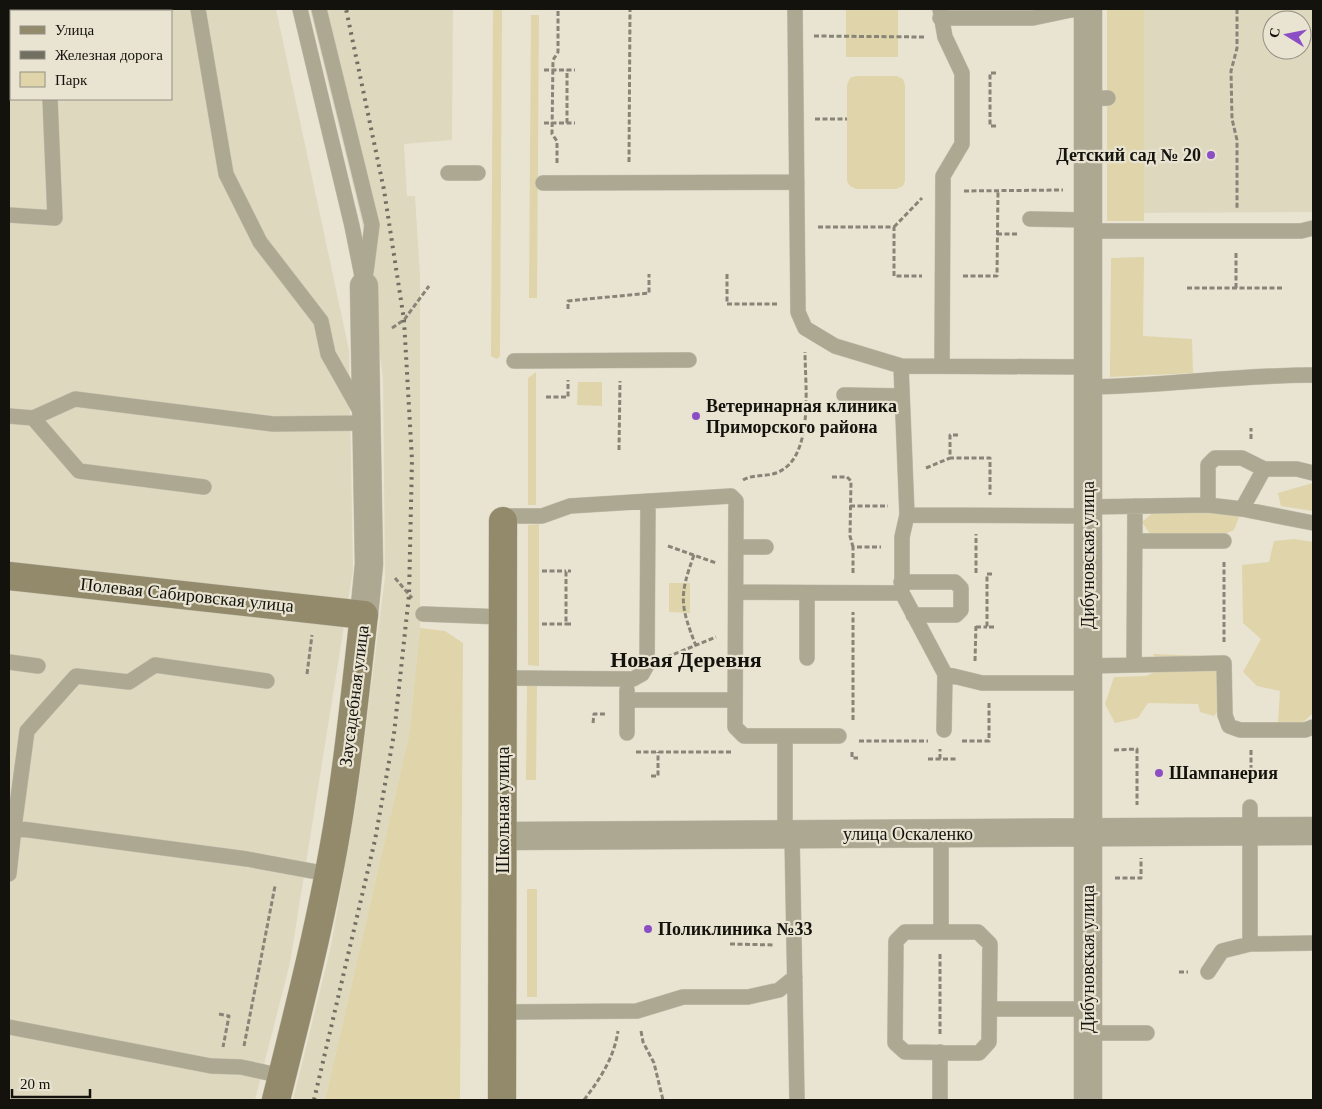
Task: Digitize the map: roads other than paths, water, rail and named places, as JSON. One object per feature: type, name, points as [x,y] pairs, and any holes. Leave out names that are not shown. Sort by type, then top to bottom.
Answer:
[{"type":"street","name":"Дибуновская улица","points":[[1088,10],[1098,98],[1088,225],[1088,1100]]},
{"type":"street","name":"Заусадебная улица","points":[[279,1088],[314,949],[328,874],[342,796],[364,615],[369,564],[364,286]]},
{"type":"street","name":"Школьная улица","points":[[502,1100],[504,518]]},
{"type":"street","name":"Полевая Сабировская улица","points":[[9,576],[364,615]]},
{"type":"street","name":"улица Оскаленко","points":[[503,836],[1088,832],[1251,819],[1313,832]]},
{"type":"lane","points":[[9,416],[33,418],[75,399],[273,424],[367,423],[328,354],[321,321],[260,242],[226,174],[198,9]]},
{"type":"lane","points":[[300,9],[352,226],[364,286]]},
{"type":"lane","points":[[318,9],[372,225],[364,286]]},
{"type":"lane","points":[[795,9],[798,312],[805,328],[835,346],[901,366],[942,366],[1088,377],[1128,391],[1258,375],[1313,375]]},
{"type":"lane","points":[[942,366],[943,176],[962,144],[962,69],[945,37],[940,14],[1033,14],[1088,10]]},
{"type":"lane","points":[[9,215],[55,218],[50,100]]},
{"type":"lane","points":[[448,173],[478,174]]},
{"type":"lane","points":[[550,183],[797,182]]},
{"type":"lane","points":[[1030,219],[1088,225],[1236,231],[1301,231],[1313,228]]},
{"type":"lane","points":[[514,361],[689,360]]},
{"type":"lane","points":[[901,366],[906,511],[902,547],[902,588],[913,615],[945,674],[944,730]]},
{"type":"lane","points":[[844,395],[902,396]]},
{"type":"lane","points":[[33,418],[79,471],[204,487]]},
{"type":"lane","points":[[1208,505],[1208,465],[1215,458],[1242,458],[1264,469],[1297,469],[1313,473]]},
{"type":"lane","points":[[1242,509],[1264,469]]},
{"type":"lane","points":[[504,518],[542,516],[570,506],[731,496],[736,501],[735,727],[744,736],[839,736]]},
{"type":"lane","points":[[503,678],[627,678],[642,674],[647,666],[648,502]]},
{"type":"lane","points":[[906,511],[990,516],[1088,512],[1135,506],[1208,505],[1313,522]]},
{"type":"lane","points":[[1134,665],[1135,506]]},
{"type":"lane","points":[[1135,540],[1224,541]]},
{"type":"lane","points":[[736,547],[766,547]]},
{"type":"lane","points":[[736,592],[853,593],[956,582],[961,588],[961,610],[956,615],[913,615]]},
{"type":"lane","points":[[807,593],[807,658]]},
{"type":"lane","points":[[424,614],[503,616]]},
{"type":"lane","points":[[9,662],[38,666]]},
{"type":"lane","points":[[945,674],[982,682],[1088,674],[1134,665],[1224,663],[1225,715],[1229,726],[1240,730],[1305,730],[1313,727]]},
{"type":"lane","points":[[9,874],[28,731],[76,676],[129,682],[155,664],[267,681]]},
{"type":"lane","points":[[626,733],[627,678]]},
{"type":"lane","points":[[627,700],[735,700]]},
{"type":"lane","points":[[785,736],[795,977],[796,1100]]},
{"type":"lane","points":[[1250,944],[1251,819]]},
{"type":"lane","points":[[14,828],[279,865],[328,874]]},
{"type":"lane","points":[[941,834],[941,932]]},
{"type":"lane","points":[[905,932],[978,932],[990,944],[990,1009],[989,1042],[979,1053],[904,1052],[895,1043],[896,941],[905,932]]},
{"type":"lane","points":[[1208,972],[1222,951],[1250,944],[1313,943]]},
{"type":"lane","points":[[503,1012],[638,1011],[683,997],[748,997],[779,990],[795,977]]},
{"type":"lane","points":[[990,1009],[1088,1021],[1147,1033]]},
{"type":"lane","points":[[9,1027],[219,1066],[240,1067],[279,1088]]},
{"type":"lane","points":[[940,1052],[940,1100]]},
{"type":"railway","points":[[314,1100],[375,840],[394,734],[409,595],[412,460],[404,320],[384,190],[346,9]]},
{"type":"place","name":"Детский сад № 20","points":[[1211,155]]},
{"type":"place","name":"Ветеринарная клиника Приморского района","points":[[696,416]]},
{"type":"place","name":"Шампанерия","points":[[1159,773]]},
{"type":"place","name":"Поликлиника №33","points":[[648,929]]},
{"type":"district","name":"Новая Деревня","points":[[686,659]]}]
